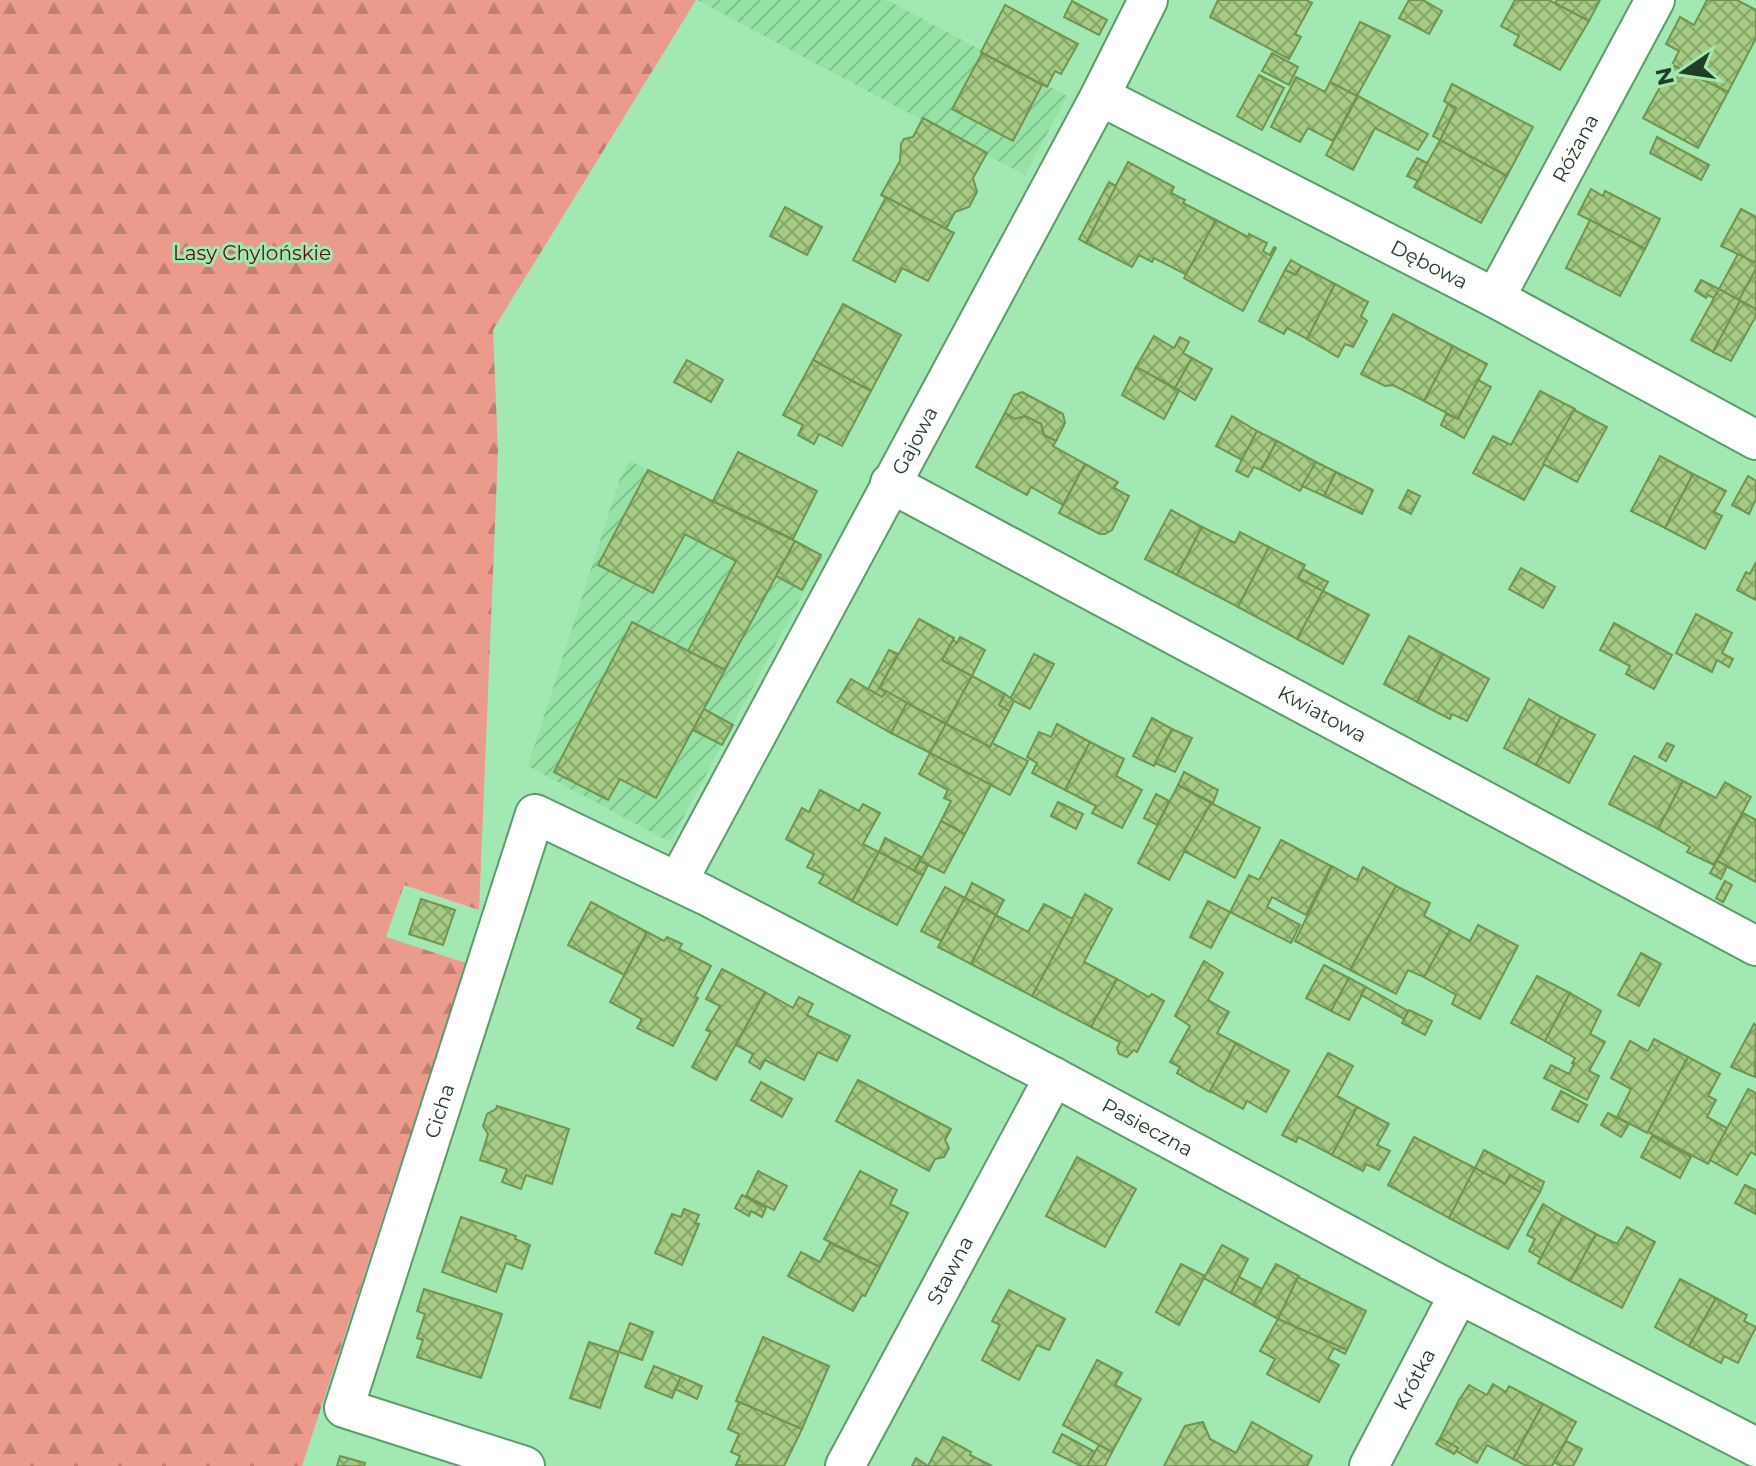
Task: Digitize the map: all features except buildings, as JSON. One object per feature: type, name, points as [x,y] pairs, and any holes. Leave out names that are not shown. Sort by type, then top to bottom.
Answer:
[{"type":"street","name":"Gajowa","points":[[678,881],[1100,96],[1148,0]]},
{"type":"street","name":"Różana","points":[[1495,298],[1655,0]]},
{"type":"street","name":"Dębowa","points":[[1100,96],[1495,298],[1756,440]]},
{"type":"street","name":"Kwiatowa","points":[[890,483],[1756,946]]},
{"type":"street","name":"Pasieczna","points":[[535,814],[678,881],[1054,1077],[1459,1294],[1756,1447]]},
{"type":"street","name":"Cicha","points":[[525,1466],[344,1408],[535,814]]},
{"type":"street","name":"Stawna","points":[[845,1466],[1054,1077]]},
{"type":"street","name":"Krótka","points":[[1369,1466],[1459,1294]]},
{"type":"shaded area","points":[[697,0],[887,0],[1067,96],[1025,175]]},
{"type":"shaded area","points":[[630,461],[823,556],[670,842],[528,766],[620,478]]},
{"type":"green space","name":"Lasy Chylońskie","points":[[0,0],[696,0],[493,330],[498,451],[479,910],[404,885],[386,937],[466,963],[302,1466],[0,1466]]}]
